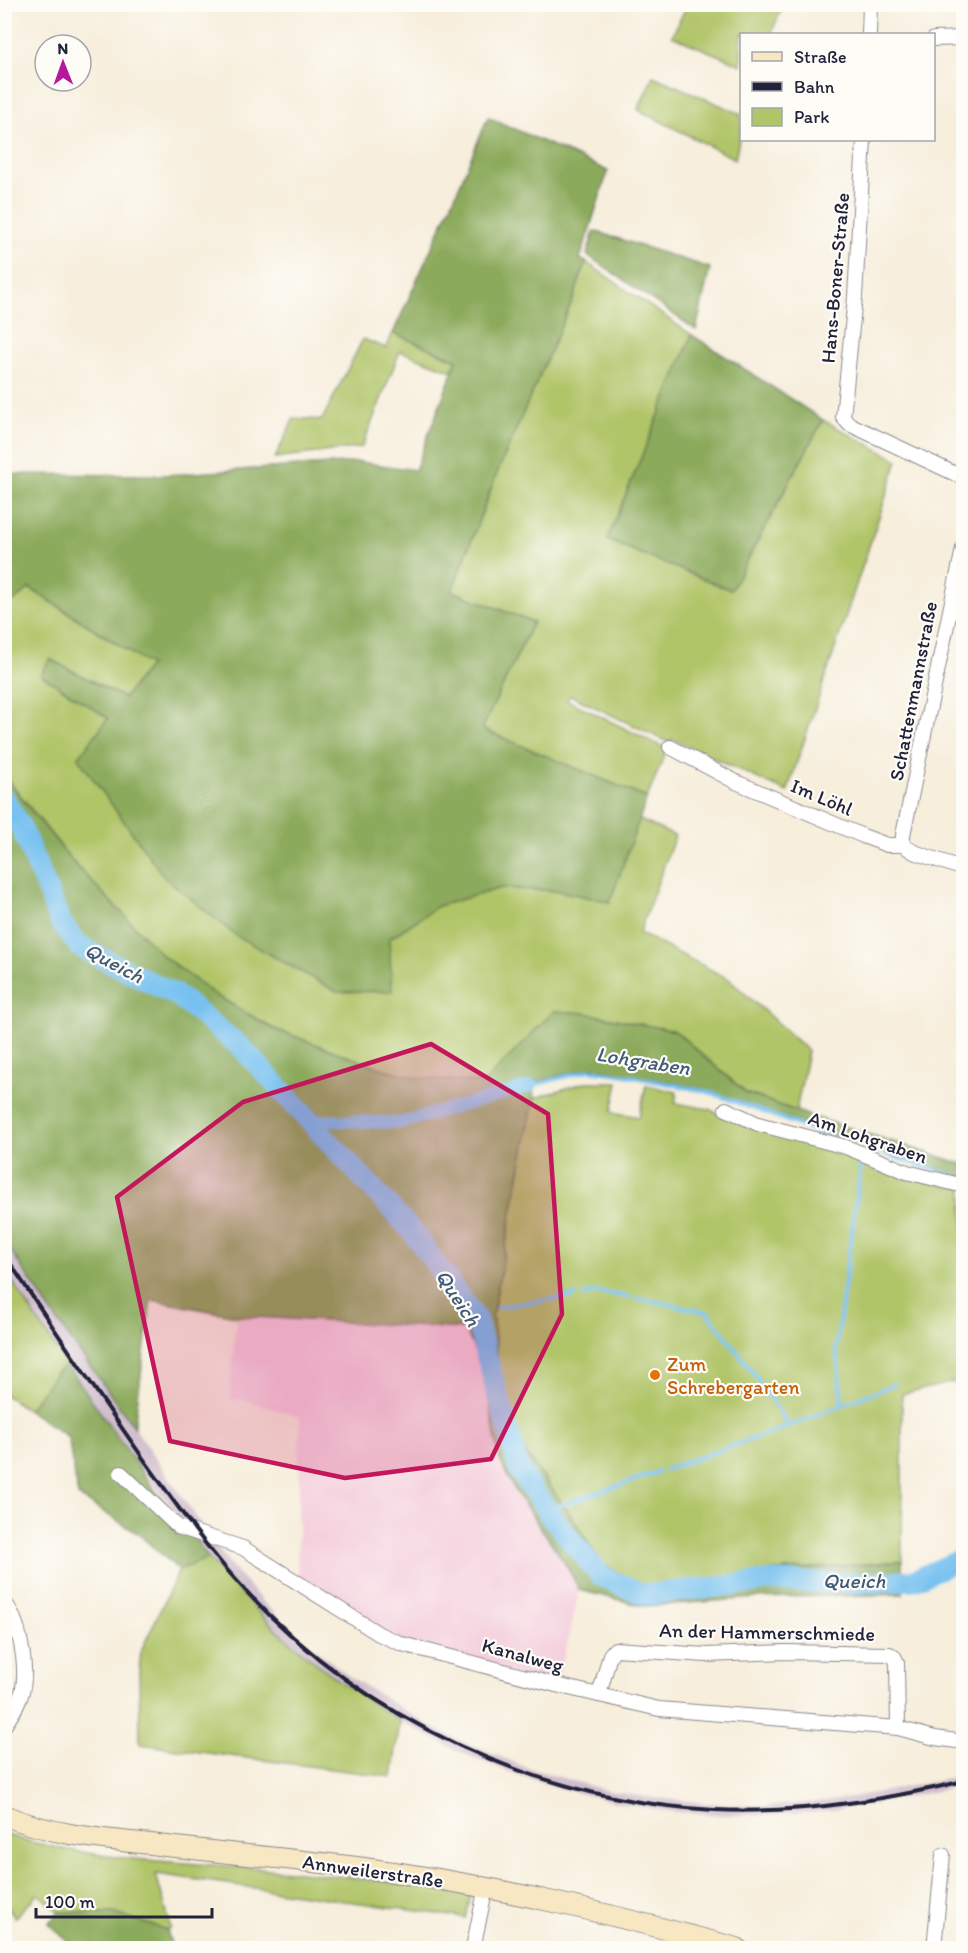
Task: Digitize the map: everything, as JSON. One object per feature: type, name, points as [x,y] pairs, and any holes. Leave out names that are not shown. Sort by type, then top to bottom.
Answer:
[{"type":"street","points":[[869,33],[870,4]]},
{"type":"street","points":[[935,39],[960,40],[963,38]]},
{"type":"street","name":"Hans-Boner-Straße","points":[[864,141],[855,297],[843,407],[844,420],[963,478]]},
{"type":"street","name":"Schattenmannstraße","points":[[903,845],[903,835],[963,544]]},
{"type":"street","name":"Im Löhl","points":[[670,747],[736,782],[863,836],[887,845],[903,845],[914,852],[963,869]]},
{"type":"street","name":"Am Lohgraben","points":[[726,1109],[758,1124],[846,1147],[907,1173],[963,1186]]},
{"type":"street","name":"Kanalweg","points":[[122,1473],[178,1527],[243,1548],[390,1639],[599,1695],[659,1708],[898,1728],[935,1738],[963,1742]]},
{"type":"street","points":[[4,1602],[17,1626],[24,1681],[18,1703],[4,1726]]},
{"type":"street","name":"An der Hammerschmiede","points":[[599,1695],[610,1655],[615,1649],[706,1655],[785,1652],[890,1654],[897,1663],[898,1728]]},
{"type":"street","name":"Annweilerstraße","points":[[4,1815],[31,1824],[89,1837],[371,1869],[486,1887],[615,1916],[737,1948]]},
{"type":"street","points":[[934,1948],[943,1856]]},
{"type":"street","points":[[473,1948],[486,1887]]},
{"type":"highlighted area","points":[[431,1044],[548,1114],[562,1314],[491,1459],[345,1478],[170,1441],[117,1197],[243,1102]]},
{"type":"shaded area","points":[[4,1242],[201,1524],[184,1523],[118,1438],[67,1365],[5,1269]]},
{"type":"shaded area","points":[[236,1316],[466,1329],[476,1350],[489,1400],[499,1456],[519,1497],[569,1568],[579,1590],[556,1685],[416,1648],[297,1583],[300,1417],[243,1399],[230,1400]]},
{"type":"shaded area","points":[[194,1538],[214,1543],[262,1601],[346,1674],[430,1726],[528,1768],[608,1791],[731,1805],[772,1806],[836,1800],[963,1776],[963,1785],[875,1804],[818,1812],[772,1815],[722,1815],[668,1811],[624,1804],[566,1790],[507,1771],[462,1753],[400,1721],[363,1697],[327,1672],[285,1637],[246,1600],[208,1558]]},
{"type":"green space","points":[[687,4],[783,5],[771,33],[740,33],[740,65],[672,36]]},
{"type":"green space","points":[[653,76],[740,114],[740,135],[735,159],[638,110]]},
{"type":"green space","points":[[488,117],[608,171],[580,259],[586,262],[573,299],[497,473],[452,591],[533,622],[482,729],[647,798],[610,902],[559,891],[501,888],[438,906],[389,939],[392,991],[337,992],[235,935],[164,877],[78,758],[108,718],[41,675],[50,659],[124,698],[150,665],[30,588],[14,601],[5,592],[5,474],[165,475],[359,462],[415,470],[457,360],[393,333]]},
{"type":"green space","points":[[594,231],[710,268],[696,330],[587,255]]},
{"type":"green space","points":[[586,262],[692,335],[607,540],[731,590],[823,420],[898,460],[787,792],[672,739],[670,743],[570,695],[567,700],[667,749],[647,798],[482,729],[533,622],[452,591],[497,473],[573,299]]},
{"type":"green space","points":[[393,333],[457,360],[452,371],[400,351],[362,447],[275,458],[294,418],[322,420],[363,339],[386,348]]},
{"type":"green space","points":[[692,335],[823,420],[731,590],[607,540]]},
{"type":"green space","points":[[29,588],[150,665],[124,698],[50,659],[41,674],[109,718],[389,939],[438,906],[501,888],[559,891],[610,902],[638,819],[675,836],[639,933],[729,979],[808,1051],[796,1111],[746,1093],[675,1031],[585,1013],[554,1011],[484,1084],[418,1078],[380,1068],[272,1028],[217,996],[164,957],[73,862],[5,776],[4,592],[14,601]]},
{"type":"green space","points":[[4,776],[73,862],[164,957],[217,996],[272,1028],[380,1068],[418,1078],[483,1084],[554,1011],[585,1013],[675,1031],[746,1093],[963,1164],[963,1177],[799,1125],[705,1090],[669,1082],[593,1068],[532,1083],[534,1098],[492,1316],[502,1394],[513,1435],[602,1564],[643,1586],[752,1573],[902,1561],[903,1594],[758,1598],[644,1606],[579,1590],[560,1556],[516,1492],[499,1457],[484,1380],[465,1329],[236,1316],[151,1300],[134,1427],[56,1319],[5,1242]]},
{"type":"green space","points":[[586,1082],[618,1082],[612,1112],[639,1117],[646,1085],[677,1092],[675,1103],[709,1109],[726,1118],[727,1113],[860,1155],[874,1169],[909,1179],[963,1188],[963,1380],[902,1394],[902,1561],[752,1573],[643,1586],[602,1564],[513,1435],[502,1394],[492,1316],[534,1098]]},
{"type":"green space","points":[[4,1269],[67,1365],[57,1372],[28,1410],[5,1395]]},
{"type":"green space","points":[[67,1365],[183,1530],[194,1538],[208,1558],[179,1570],[137,1533],[78,1496],[68,1437],[28,1410],[57,1372]]},
{"type":"green space","points":[[208,1558],[255,1609],[298,1649],[400,1721],[392,1777],[140,1744],[141,1651],[179,1570]]},
{"type":"green space","points":[[4,1834],[35,1843],[98,1855],[311,1873],[471,1895],[466,1918],[156,1874],[171,1928],[167,1930],[113,1913],[60,1912],[38,1894],[15,1917],[5,1904]]},
{"type":"green space","points":[[60,1912],[113,1913],[167,1930],[172,1948],[75,1948],[48,1923]]},
{"type":"waterway","name":"Queich","points":[[4,799],[20,825],[61,923],[80,947],[178,996],[241,1047],[412,1231],[476,1319],[520,1472],[550,1515],[601,1576],[645,1595],[766,1581],[862,1583],[914,1580],[964,1558]]},
{"type":"waterway","name":"Lohgraben","points":[[531,1086],[589,1070],[625,1075],[709,1092],[829,1136]]},
{"type":"waterway","name":"Lohgraben","points":[[309,1120],[400,1123],[531,1086]]},
{"type":"waterway","name":"Lohgraben","points":[[864,1147],[960,1178]]},
{"type":"waterway","points":[[842,1405],[836,1347],[862,1156]]},
{"type":"waterway","points":[[583,1295],[598,1292],[630,1297]]},
{"type":"waterway","points":[[497,1307],[575,1296]]},
{"type":"waterway","points":[[637,1298],[707,1312],[749,1367],[789,1426],[895,1384]]},
{"type":"waterway","points":[[666,1469],[789,1426]]},
{"type":"waterway","points":[[547,1510],[658,1472]]},
{"type":"railway","points":[[4,1254],[94,1389],[220,1562],[293,1637],[345,1678],[400,1715],[459,1746],[520,1771],[584,1790],[649,1803],[745,1811],[808,1808],[902,1795],[964,1781]]},
{"type":"place","name":"Zum Schrebergarten","points":[[655,1375]]}]
